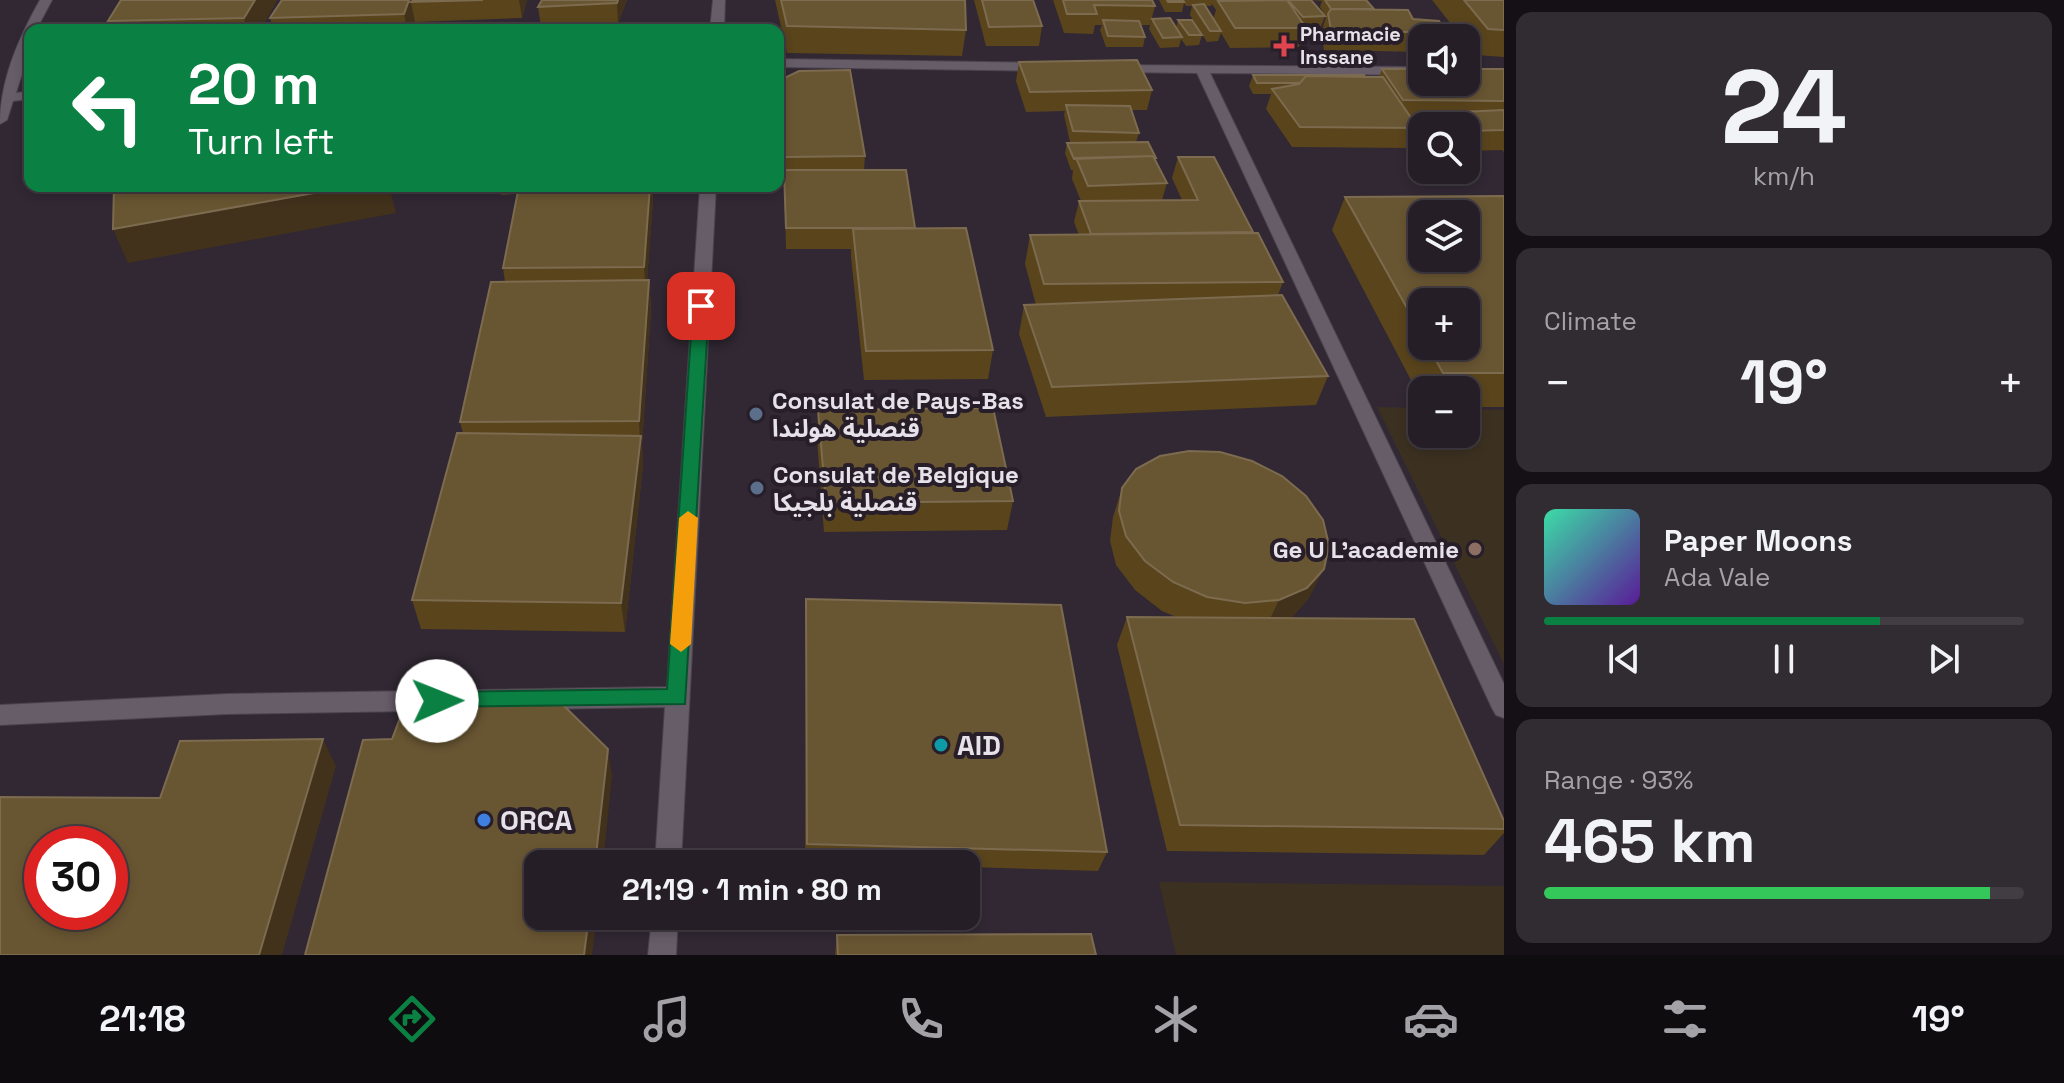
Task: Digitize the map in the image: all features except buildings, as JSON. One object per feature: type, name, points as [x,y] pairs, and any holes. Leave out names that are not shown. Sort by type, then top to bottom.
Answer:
[{"type":"street","points":[[33,24],[46,0]]},
{"type":"street","points":[[717,24],[719,0]]},
{"type":"street","points":[[0,120],[6,75],[24,41]]},
{"type":"street","points":[[784,63],[1061,68]]},
{"type":"street","points":[[1092,68],[1408,71]]},
{"type":"street","points":[[1202,70],[1504,708]]},
{"type":"street","points":[[3,99],[24,96]]},
{"type":"street","points":[[669,850],[708,192]]},
{"type":"street","points":[[0,715],[227,704],[677,697]]},
{"type":"street","points":[[662,955],[664,930]]},
{"type":"shaded area","name":"Ge U L'academie","points":[[1377,407],[1408,408],[1408,448],[1480,448],[1480,409],[1504,410],[1504,664]]},
{"type":"shaded area","points":[[1159,882],[1504,886],[1504,955],[1176,955]]},
{"type":"slow traffic","points":[[681,644],[688,518]]},
{"type":"place","name":"Pharmacie Inssane","points":[[1284,46]]},
{"type":"place","name":"Consulat de Pays-Bas قنصلية هولندا","points":[[756,414]]},
{"type":"place","name":"Consulat de Belgique قنصلية بلجيكا","points":[[757,488]]},
{"type":"place","name":"Ge U L'academie","points":[[1475,549]]},
{"type":"place","name":"AID","points":[[941,745]]},
{"type":"place","name":"ORCA","points":[[484,820]]},
{"type":"route","points":[[437,701],[677,697],[701,306]]}]
